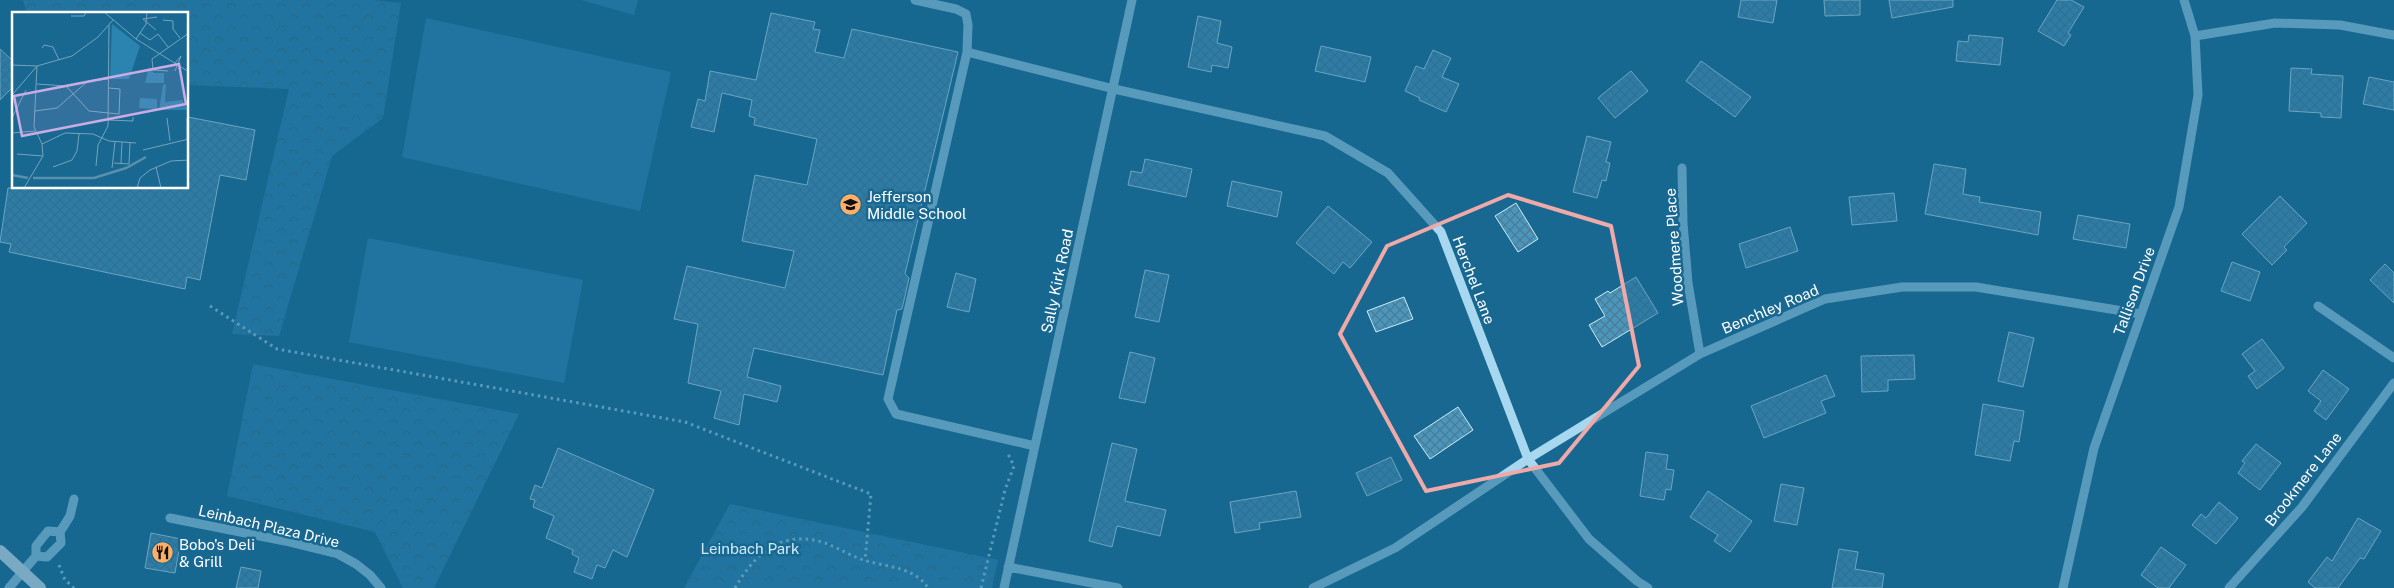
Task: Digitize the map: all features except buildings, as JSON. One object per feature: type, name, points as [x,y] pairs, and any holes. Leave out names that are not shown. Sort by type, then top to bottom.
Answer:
[{"type":"main road","points":[[0,551],[40,588]]},
{"type":"street","points":[[915,0],[956,9],[966,14],[968,25],[967,52],[888,399],[896,414],[1035,446]]},
{"type":"street","name":"Sally Kirk Road","points":[[1004,588],[1132,0]]},
{"type":"street","name":"Tallison Drive","points":[[2063,588],[2094,448],[2179,206],[2198,95],[2195,36],[2184,0]]},
{"type":"street","points":[[2195,36],[2275,23],[2340,25],[2394,35]]},
{"type":"street","name":"Herchel Lane","points":[[967,52],[1114,89],[1325,136],[1388,174],[1441,232],[1528,459],[1589,539],[1637,581],[1648,588]]},
{"type":"street","name":"Woodmere Place","points":[[1682,168],[1683,223],[1688,283],[1700,354]]},
{"type":"street","name":"Benchley Road","points":[[1313,588],[1395,548],[1528,459],[1700,354],[1825,299],[1902,287],[1976,286],[2141,314]]},
{"type":"street","points":[[2318,306],[2394,358]]},
{"type":"street","name":"Brookmere Lane","points":[[2229,588],[2302,507],[2394,383]]},
{"type":"street","points":[[36,556],[47,557],[61,543],[60,532],[70,516],[74,499]]},
{"type":"street","name":"Leinbach Plaza Drive","points":[[170,518],[286,541],[338,554],[356,564],[370,575],[381,588]]},
{"type":"street","points":[[9,588],[36,556],[36,546],[48,531],[60,532]]},
{"type":"street","points":[[1008,567],[1118,588]]},
{"type":"path","points":[[210,306],[277,349],[684,422],[871,494],[865,560]]},
{"type":"path","points":[[981,588],[1005,490],[1014,466],[1007,451]]},
{"type":"path","points":[[735,588],[746,571],[770,546],[789,539],[808,539],[825,543],[865,560],[903,570],[919,577],[928,588]]},
{"type":"path","points":[[59,565],[65,580],[74,588]]},
{"type":"highlighted area","points":[[1508,195],[1611,226],[1639,366],[1559,463],[1426,491],[1340,334],[1387,246]]},
{"type":"green space","points":[[23,0],[372,0],[401,3],[383,118],[332,156],[279,336],[232,334],[289,89],[189,85],[189,12],[26,12]]},
{"type":"green space","points":[[581,0],[638,0],[634,15]]},
{"type":"green space","points":[[426,18],[671,72],[640,211],[402,157]]},
{"type":"green space","points":[[368,238],[583,280],[564,383],[349,342]]},
{"type":"green space","points":[[253,364],[519,414],[434,588],[403,588],[375,532],[227,496]]},
{"type":"green space","name":"Leinbach Park","points":[[730,504],[998,560],[992,588],[684,588]]},
{"type":"place","name":"Jefferson Middle School","points":[[851,205]]},
{"type":"place","name":"Bobo's Deli & Grill","points":[[163,553]]}]
